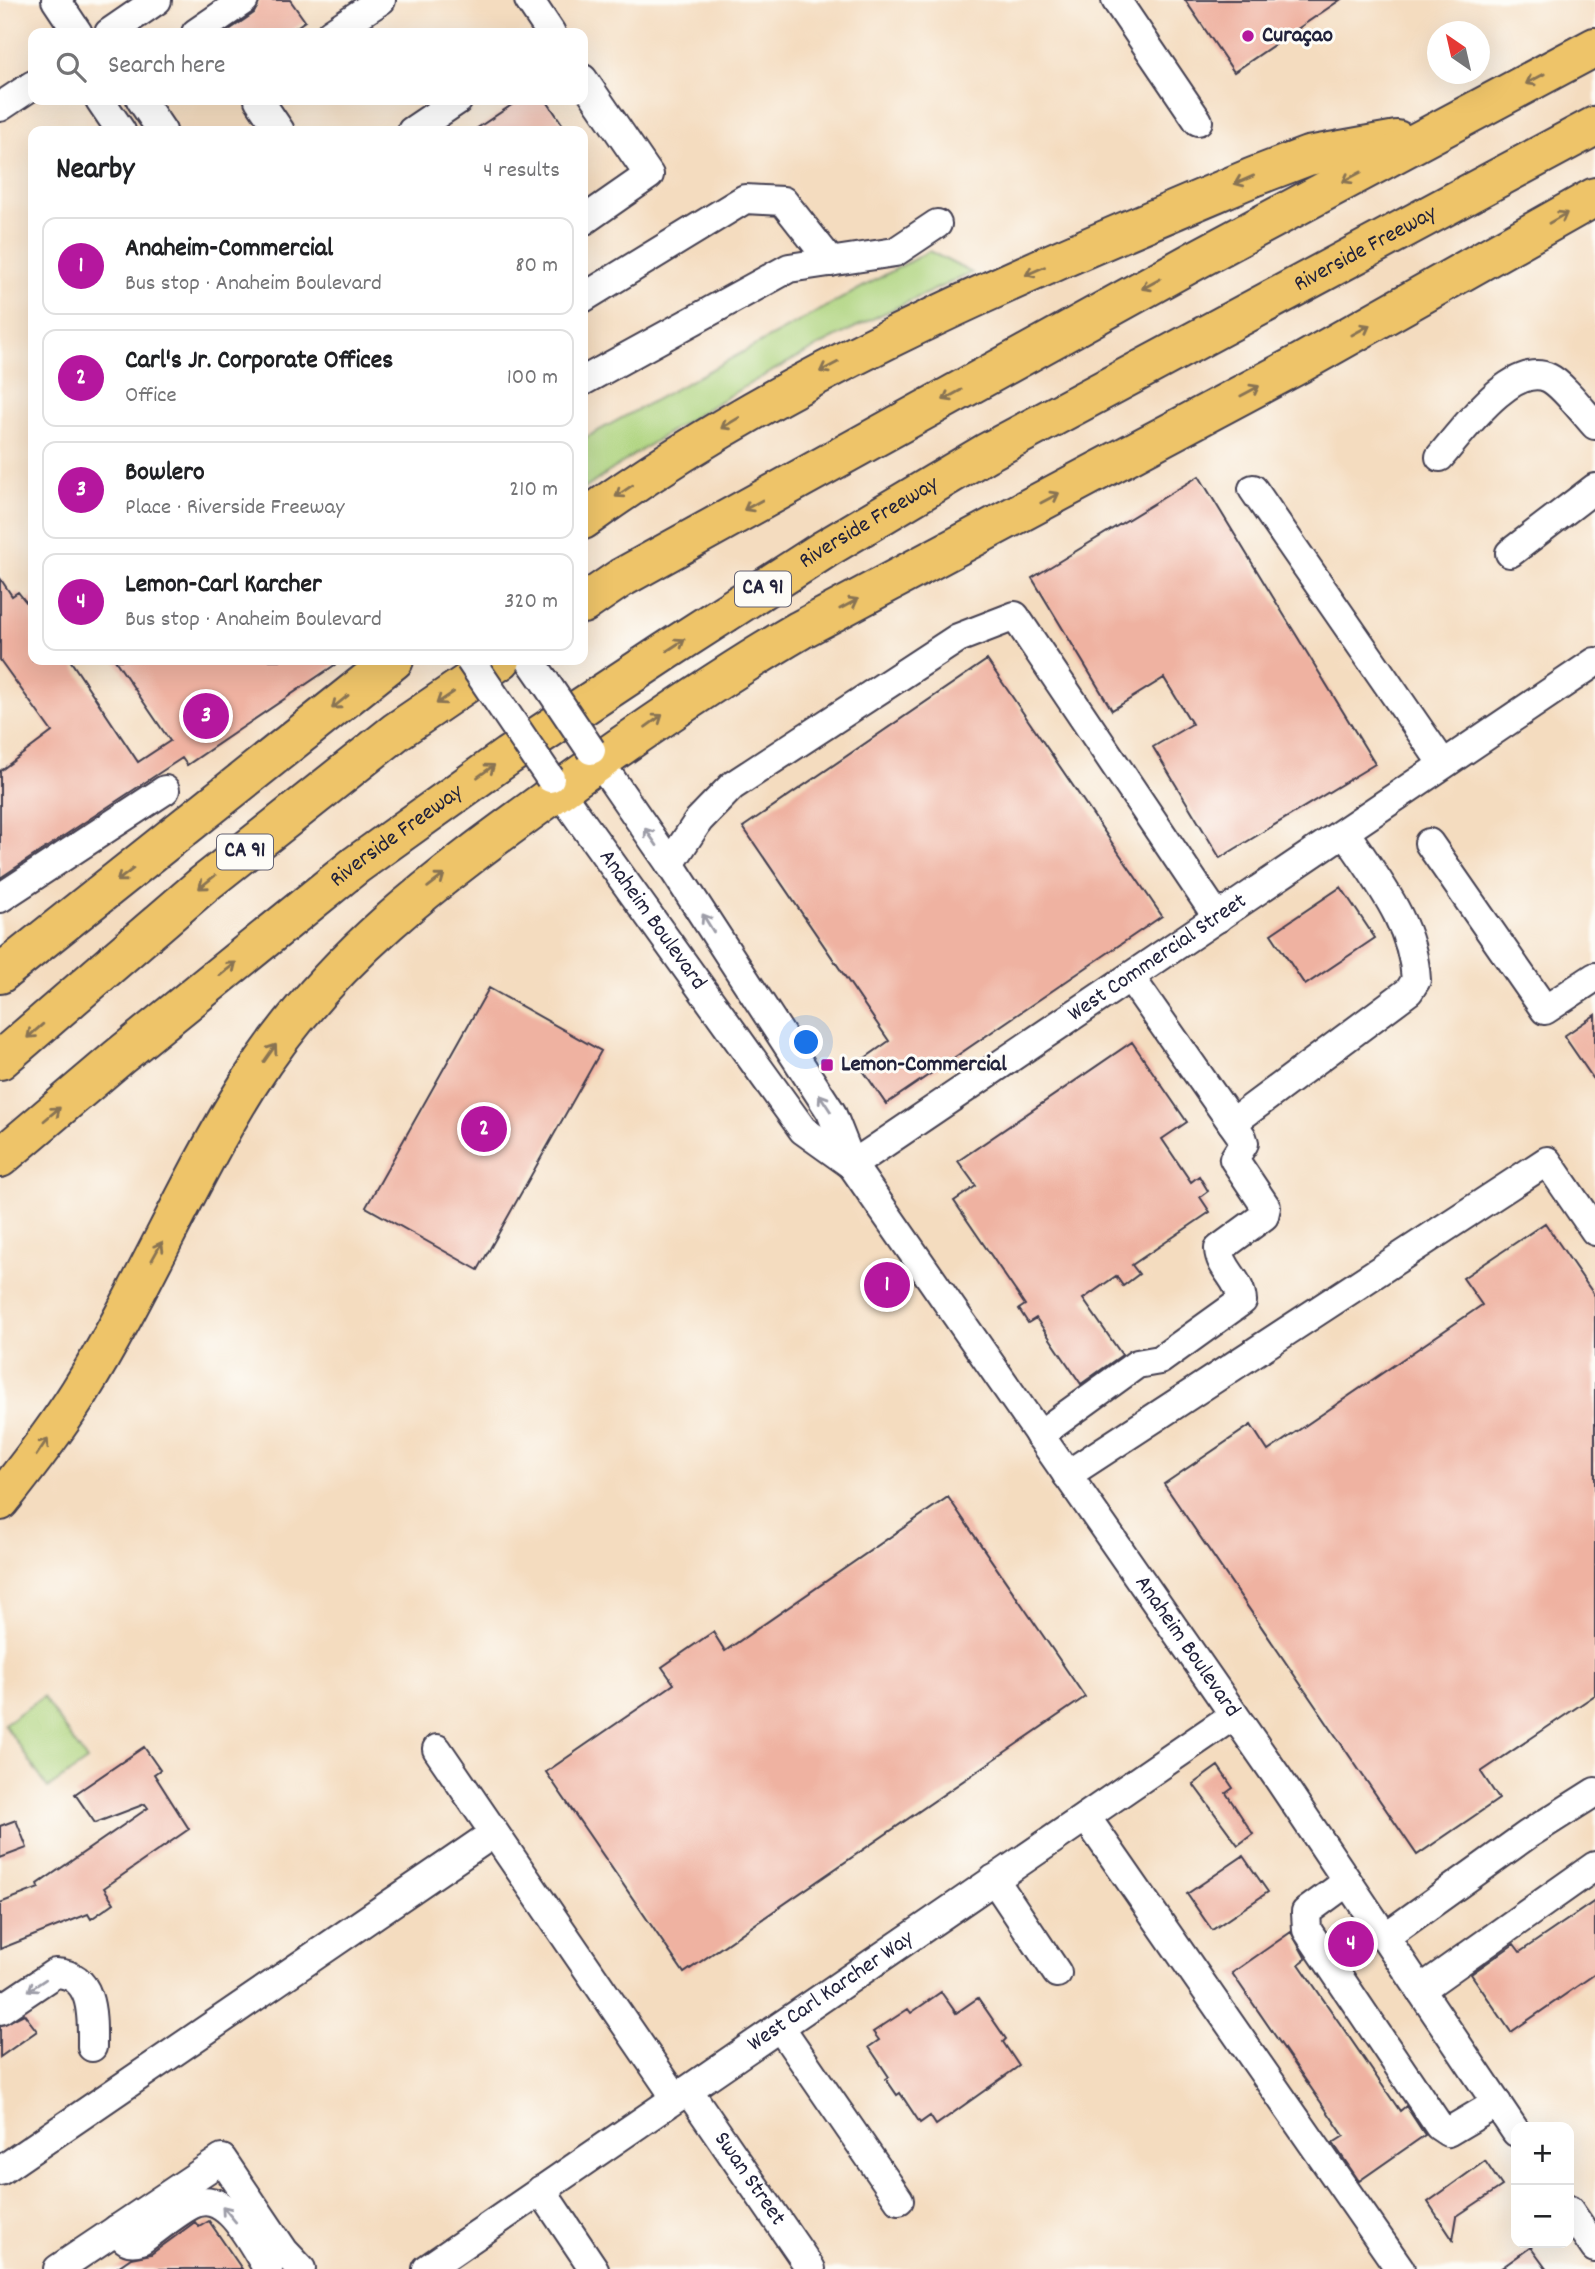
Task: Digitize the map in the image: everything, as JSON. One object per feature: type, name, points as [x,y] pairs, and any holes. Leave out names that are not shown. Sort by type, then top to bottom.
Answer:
[{"type":"highway","points":[[588,601],[621,578],[1196,260],[1595,47]]},
{"type":"highway","name":"Riverside Freeway","points":[[0,1158],[119,1057],[356,865],[508,755],[699,630],[825,549],[986,453],[1595,126]]},
{"type":"highway","points":[[588,517],[666,463],[758,406],[921,323],[1108,239],[1308,156],[1434,133]]},
{"type":"highway","points":[[0,1501],[33,1460],[80,1392],[248,1085],[286,1030],[347,958],[554,784],[595,755],[800,630],[1313,357],[1595,197]]},
{"type":"highway","points":[[0,974],[388,665]]},
{"type":"highway","name":"CA 91","points":[[0,1060],[204,884],[397,731],[494,665]]},
{"type":"street","points":[[56,0],[75,28]]},
{"type":"street","points":[[116,28],[157,0]]},
{"type":"street","points":[[203,28],[244,0]]},
{"type":"street","points":[[338,28],[380,0]]},
{"type":"street","points":[[528,0],[548,28]]},
{"type":"street","points":[[1116,0],[1198,121]]},
{"type":"street","points":[[588,86],[649,175],[588,218]]},
{"type":"street","points":[[0,107],[28,88]]},
{"type":"street","points":[[103,105],[118,126]]},
{"type":"street","points":[[144,105],[159,126]]},
{"type":"street","points":[[263,105],[278,126]]},
{"type":"street","points":[[419,126],[451,105]]},
{"type":"street","points":[[588,295],[745,199],[783,201],[831,262]]},
{"type":"street","points":[[588,378],[789,268],[895,252],[937,224]]},
{"type":"street","points":[[1440,457],[1508,384],[1533,374],[1550,378],[1595,425]]},
{"type":"street","points":[[1510,553],[1595,488]]},
{"type":"street","points":[[1253,489],[1454,757]]},
{"type":"street","points":[[670,864],[699,820],[732,786],[958,638],[1015,616],[1218,918]]},
{"type":"street","name":"West Commercial Street","points":[[852,1165],[1595,662]]},
{"type":"street","name":"Anaheim Boulevard","points":[[473,665],[554,784],[803,1130],[852,1165]]},
{"type":"street","name":"Anaheim Boulevard","points":[[533,665],[670,864],[831,1112],[852,1165],[1234,1715],[1511,2124]]},
{"type":"street","points":[[0,898],[165,790]]},
{"type":"street","points":[[1233,1123],[1409,991],[1416,980],[1415,964],[1402,918],[1345,832]]},
{"type":"street","points":[[1429,843],[1545,1010],[1595,977]]},
{"type":"street","points":[[1039,1435],[1137,1364],[1160,1360],[1242,1301],[1242,1289],[1219,1257],[1219,1249],[1264,1216],[1266,1207],[1234,1159],[1244,1143],[1233,1123],[1130,977]]},
{"type":"street","points":[[1068,1475],[1547,1161],[1595,1231]]},
{"type":"street","name":"West Carl Karcher Way","points":[[427,2269],[1234,1715]]},
{"type":"street","name":"Swan Street","points":[[437,1749],[494,1833],[811,2269]]},
{"type":"street","points":[[1385,1937],[1527,1835],[1595,1791]]},
{"type":"street","points":[[1086,1817],[1399,2269]]},
{"type":"street","points":[[0,2171],[494,1833]]},
{"type":"street","points":[[1420,1990],[1595,1866]]},
{"type":"street","points":[[994,1880],[1057,1973]]},
{"type":"street","points":[[1347,1882],[1306,1912],[1307,1930],[1439,2126],[1448,2133],[1497,2103]]},
{"type":"street","points":[[0,2010],[55,1973],[66,1973],[77,1979],[90,2001],[92,2047]]},
{"type":"street","points":[[780,2027],[899,2200]]},
{"type":"street","points":[[58,2269],[222,2159],[284,2251],[301,2269]]},
{"type":"street","points":[[541,2190],[594,2269]]},
{"type":"street","points":[[117,2229],[124,2240],[141,2240],[190,2205],[200,2201],[220,2203],[228,2210],[268,2269]]},
{"type":"street","points":[[1574,2217],[1595,2248]]},
{"type":"green space","points":[[929,251],[972,273],[870,320],[772,371],[676,428],[588,487],[588,436]]},
{"type":"green space","points":[[43,1697],[87,1761],[48,1788],[4,1724]]},
{"type":"building","points":[[260,0],[290,0],[305,21],[295,28],[232,28],[254,13]]},
{"type":"building","name":"Curaçao","points":[[1185,0],[1340,0],[1234,72]]},
{"type":"building","points":[[512,105],[549,105],[564,126],[480,126]]},
{"type":"building","points":[[1199,476],[1375,764],[1220,858],[1153,747],[1192,724],[1164,678],[1112,710],[1032,578]]},
{"type":"building","points":[[0,578],[12,596],[18,592],[26,602],[28,601],[28,665],[73,665],[138,762],[170,741],[118,665],[335,665],[187,765],[182,758],[0,878],[0,771],[52,732],[0,660]]},
{"type":"building","points":[[987,660],[1162,916],[886,1104],[858,1063],[889,1041],[743,827]]},
{"type":"building","points":[[1341,887],[1375,938],[1305,985],[1271,934]]},
{"type":"building","points":[[489,988],[601,1051],[478,1270],[366,1207]]},
{"type":"building","points":[[1595,1015],[1595,1081],[1564,1036]]},
{"type":"building","points":[[1132,1042],[1187,1122],[1162,1139],[1191,1182],[1199,1176],[1208,1191],[1200,1197],[1210,1212],[1132,1265],[1139,1274],[1123,1286],[1116,1276],[1083,1299],[1122,1355],[1081,1384],[1036,1318],[1028,1323],[1019,1309],[1025,1305],[954,1201],[976,1186],[958,1161]]},
{"type":"building","points":[[1545,1223],[1595,1296],[1595,1695],[1481,1772],[1499,1799],[1417,1855],[1164,1484],[1251,1425],[1268,1451],[1482,1305],[1463,1278]]},
{"type":"building","points":[[948,1497],[1085,1697],[684,1973],[546,1772],[674,1684],[662,1667],[713,1632],[725,1651]]},
{"type":"building","points":[[144,1747],[160,1770],[154,1774],[189,1829],[104,1888],[114,1903],[91,1919],[88,1914],[0,1949],[0,1903],[39,1888],[38,1884],[148,1808],[145,1804],[95,1823],[75,1794]]},
{"type":"building","points":[[1218,1766],[1233,1788],[1226,1793],[1253,1834],[1238,1845],[1193,1784]]},
{"type":"building","points":[[16,1820],[27,1848],[0,1858],[0,1826]]},
{"type":"building","points":[[1243,1856],[1268,1892],[1212,1930],[1187,1894]]},
{"type":"building","points":[[1595,1901],[1595,1974],[1511,2032],[1471,1974],[1514,1944],[1520,1952]]},
{"type":"building","points":[[1291,1932],[1306,1959],[1299,1964],[1400,2111],[1406,2106],[1425,2135],[1359,2181],[1333,2143],[1344,2136],[1232,1973]]},
{"type":"building","points":[[941,1992],[956,2013],[978,1998],[1006,2039],[1003,2042],[1019,2066],[936,2125],[930,2116],[920,2123],[900,2093],[897,2095],[886,2079],[889,2077],[869,2047],[879,2040],[873,2032],[908,2009],[911,2013]]},
{"type":"building","points":[[24,2014],[37,2031],[0,2057],[0,2026]]},
{"type":"building","points":[[1485,2161],[1502,2186],[1457,2216],[1453,2240],[1428,2202]]},
{"type":"building","points":[[209,2221],[242,2269],[115,2269],[131,2258],[151,2254],[195,2222],[199,2227]]},
{"type":"building","points":[[1532,2248],[1547,2269],[1500,2269]]},
{"type":"place","name":"Curaçao","points":[[1248,36]]},
{"type":"place","name":"Bowlero","points":[[206,716]]},
{"type":"place","name":"Lemon-Commercial","points":[[827,1065]]},
{"type":"place","name":"Carl's Jr. Corporate Offices","points":[[484,1129]]},
{"type":"place","name":"Anaheim-Commercial","points":[[887,1285]]},
{"type":"place","name":"Lemon-Carl Karcher","points":[[1351,1944]]}]
